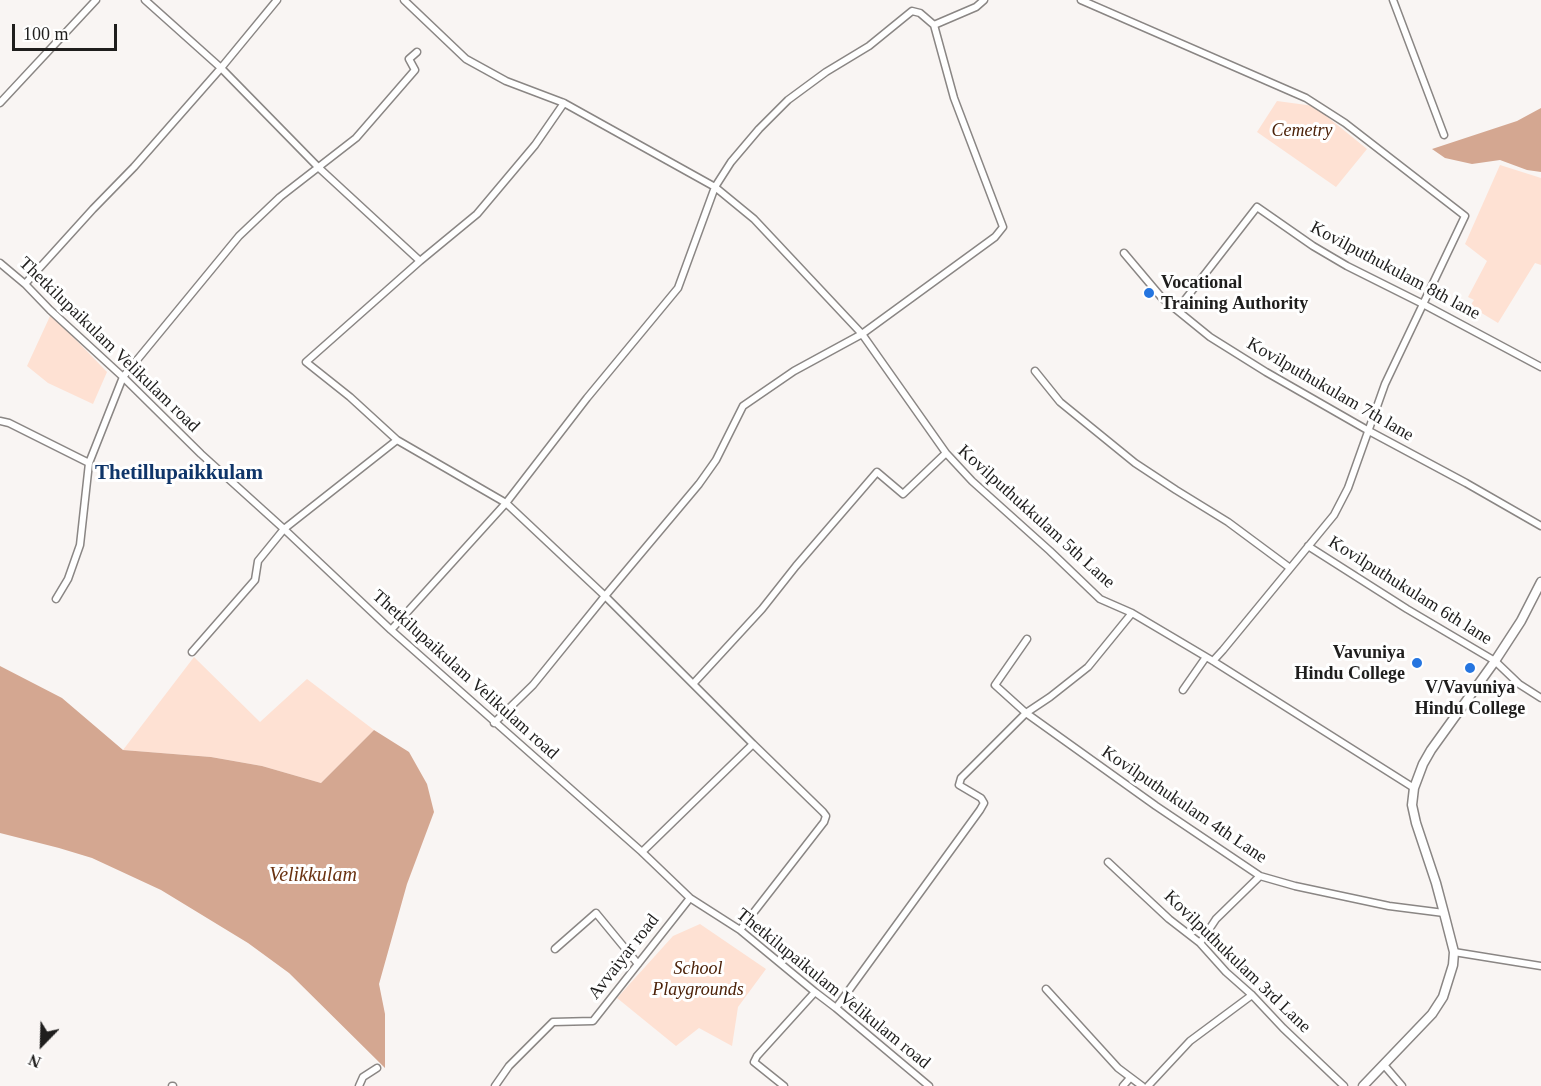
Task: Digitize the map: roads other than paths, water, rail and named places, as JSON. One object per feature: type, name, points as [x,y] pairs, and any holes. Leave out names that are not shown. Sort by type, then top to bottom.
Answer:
[{"type":"street","points":[[0,103],[96,0]]},
{"type":"street","points":[[145,0],[221,68],[318,167],[420,261]]},
{"type":"street","points":[[26,284],[93,208],[134,167],[277,0]]},
{"type":"street","points":[[404,0],[466,59],[506,81],[564,103],[715,187],[754,219],[862,334],[946,453]]},
{"type":"street","points":[[934,26],[976,7],[984,0]]},
{"type":"street","points":[[1081,0],[1306,98],[1345,123],[1465,216],[1385,384],[1348,488],[1334,515],[1223,650],[1209,659],[1183,690]]},
{"type":"street","points":[[1393,0],[1444,135]]},
{"type":"street","points":[[391,630],[506,502],[587,398],[678,288],[715,187],[731,162],[759,129],[788,100],[826,72],[869,46],[912,11],[920,13],[934,26],[954,98],[1003,227],[995,237],[862,334],[794,371],[743,406],[716,460],[699,484],[534,685],[494,723]]},
{"type":"street","points":[[56,599],[68,579],[80,545],[88,463],[123,377],[239,236],[280,196],[356,138],[415,70],[409,59],[417,52]]},
{"type":"street","points":[[564,103],[535,145],[477,214],[306,362],[350,397],[397,440],[506,502],[605,596],[823,812],[826,816],[824,822],[740,930]]},
{"type":"street","name":"Kovilputhukulam 8th lane","points":[[1177,310],[1257,207],[1330,256],[1541,367]]},
{"type":"street","name":"Kovilputhukulam 7th lane","points":[[1124,253],[1162,298],[1210,337],[1369,431],[1541,526]]},
{"type":"street","name":"Thetkilupaikulam Velikulam road","points":[[0,263],[26,284],[201,454],[391,630],[642,852],[690,898],[740,930],[929,1086]]},
{"type":"street","points":[[1035,371],[1060,402],[1118,450],[1228,522],[1290,568]]},
{"type":"street","points":[[0,421],[9,423],[88,463]]},
{"type":"street","points":[[192,652],[255,580],[258,561],[284,529],[397,440]]},
{"type":"street","name":"Kovilputhukkulam 5th Lane","points":[[693,684],[762,609],[877,472],[903,494],[946,453],[972,481],[1100,599],[1132,613],[1209,659],[1414,788]]},
{"type":"street","name":"Kovilputhukulam 6th lane","points":[[1308,546],[1495,662],[1519,684],[1541,698]]},
{"type":"street","points":[[1363,1086],[1432,1014],[1443,997],[1453,965],[1454,952],[1444,913],[1416,823],[1413,805],[1414,788],[1431,750],[1495,662],[1521,621],[1541,582]]},
{"type":"street","points":[[836,1008],[984,803],[981,798],[959,784],[961,778],[1026,713],[1088,667],[1132,613]]},
{"type":"street","name":"Kovilputhukulam 4th Lane","points":[[1027,639],[994,685],[1026,713],[1156,806],[1260,876],[1295,886],[1389,906],[1444,913]]},
{"type":"street","points":[[642,852],[753,744]]},
{"type":"street","name":"Kovilputhukulam 3rd Lane","points":[[1108,861],[1169,919],[1200,943],[1226,972],[1344,1086]]},
{"type":"street","points":[[1200,943],[1216,919],[1260,876]]},
{"type":"street","name":"Avvaiyar road","points":[[495,1086],[509,1066],[553,1022],[593,1021],[690,898]]},
{"type":"street","points":[[555,949],[596,913],[638,964]]},
{"type":"street","points":[[1454,952],[1541,966]]},
{"type":"street","points":[[1046,989],[1118,1068],[1142,1086]]},
{"type":"street","points":[[784,1086],[754,1062],[815,992]]},
{"type":"street","points":[[1148,1086],[1190,1041],[1252,995]]},
{"type":"street","points":[[1384,1065],[1402,1086]]},
{"type":"street","points":[[359,1086],[363,1077],[377,1068]]},
{"type":"street","points":[[1123,1086],[1130,1078]]},
{"type":"water","points":[[1541,108],[1541,172],[1527,170],[1500,160],[1472,164],[1445,158],[1432,149],[1517,121]]},
{"type":"water","name":"Velikkulam","points":[[0,666],[62,698],[123,750],[211,757],[262,766],[321,783],[374,730],[409,752],[427,784],[434,812],[407,884],[379,984],[385,1014],[385,1068],[289,973],[248,943],[161,890],[92,858],[0,833]]},
{"type":"place","name":"Vocational Training Authority","points":[[1149,293]]},
{"type":"place","name":"Vavuniya Hindu College","points":[[1417,663]]},
{"type":"place","name":"V/Vavuniya Hindu College","points":[[1470,668]]},
{"type":"district","name":"Thetillupaikkulam","points":[[179,474]]},
{"type":"park label","name":"Cemetry","points":[[1302,131]]},
{"type":"park label","name":"School Playgrounds","points":[[698,979]]}]
